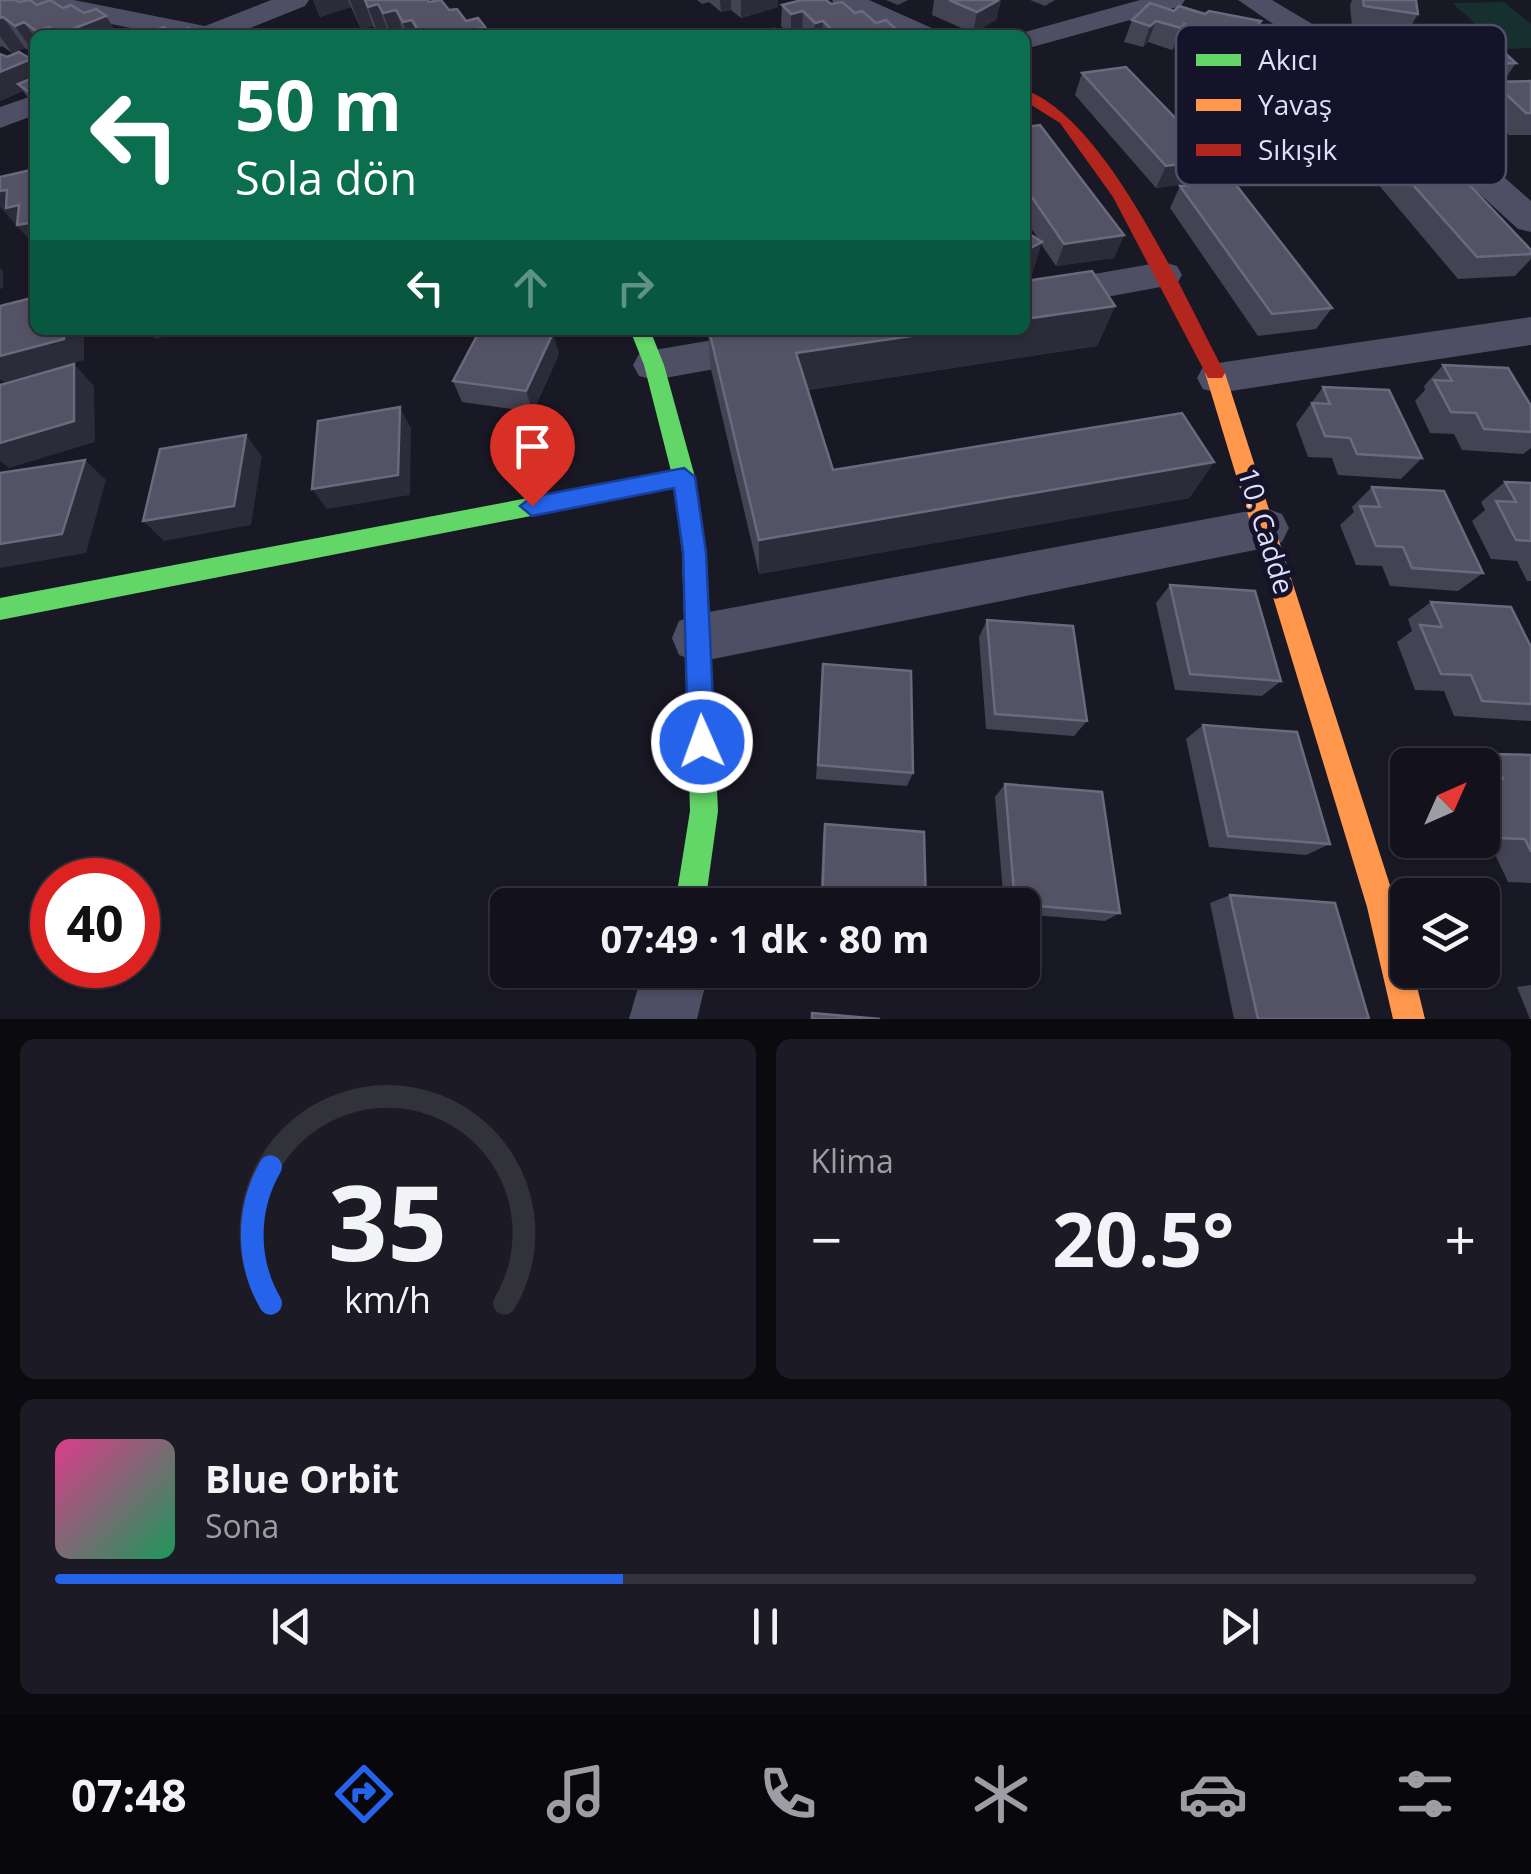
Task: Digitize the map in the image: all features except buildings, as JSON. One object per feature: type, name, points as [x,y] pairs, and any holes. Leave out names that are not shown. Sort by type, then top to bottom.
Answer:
[{"type":"street","points":[[32,0],[183,30]]},
{"type":"street","points":[[221,30],[296,0]]},
{"type":"street","points":[[846,0],[913,30]]},
{"type":"street","points":[[1030,38],[1134,4],[1171,0]]},
{"type":"street","points":[[1252,0],[1294,25]]},
{"type":"street","name":"10. Cadde","points":[[1030,97],[1066,120],[1122,196],[1218,378],[1382,907],[1409,1019]]},
{"type":"street","points":[[0,118],[30,106]]},
{"type":"street","points":[[1491,185],[1531,221]]},
{"type":"street","points":[[1030,299],[1163,275]]},
{"type":"street","points":[[1218,378],[1531,331]]},
{"type":"street","points":[[693,888],[704,811],[694,552],[684,477],[647,348],[796,335]]},
{"type":"street","points":[[0,609],[684,477]]},
{"type":"street","points":[[698,638],[1265,528]]},
{"type":"street","points":[[662,1019],[671,988]]},
{"type":"green space","points":[[1504,2],[1531,24],[1531,48],[1506,49],[1506,25],[1477,25],[1452,3]]},
{"type":"traffic: fast","points":[[642,335],[684,477],[694,552],[704,811],[693,888]]},
{"type":"traffic: fast","points":[[0,609],[684,477]]},
{"type":"traffic: slow","points":[[1215,373],[1382,907],[1409,1019]]},
{"type":"traffic: jam","points":[[1030,97],[1065,120],[1121,196],[1215,373]]},
{"type":"route","points":[[532,506],[684,477],[694,552],[702,742]]}]
